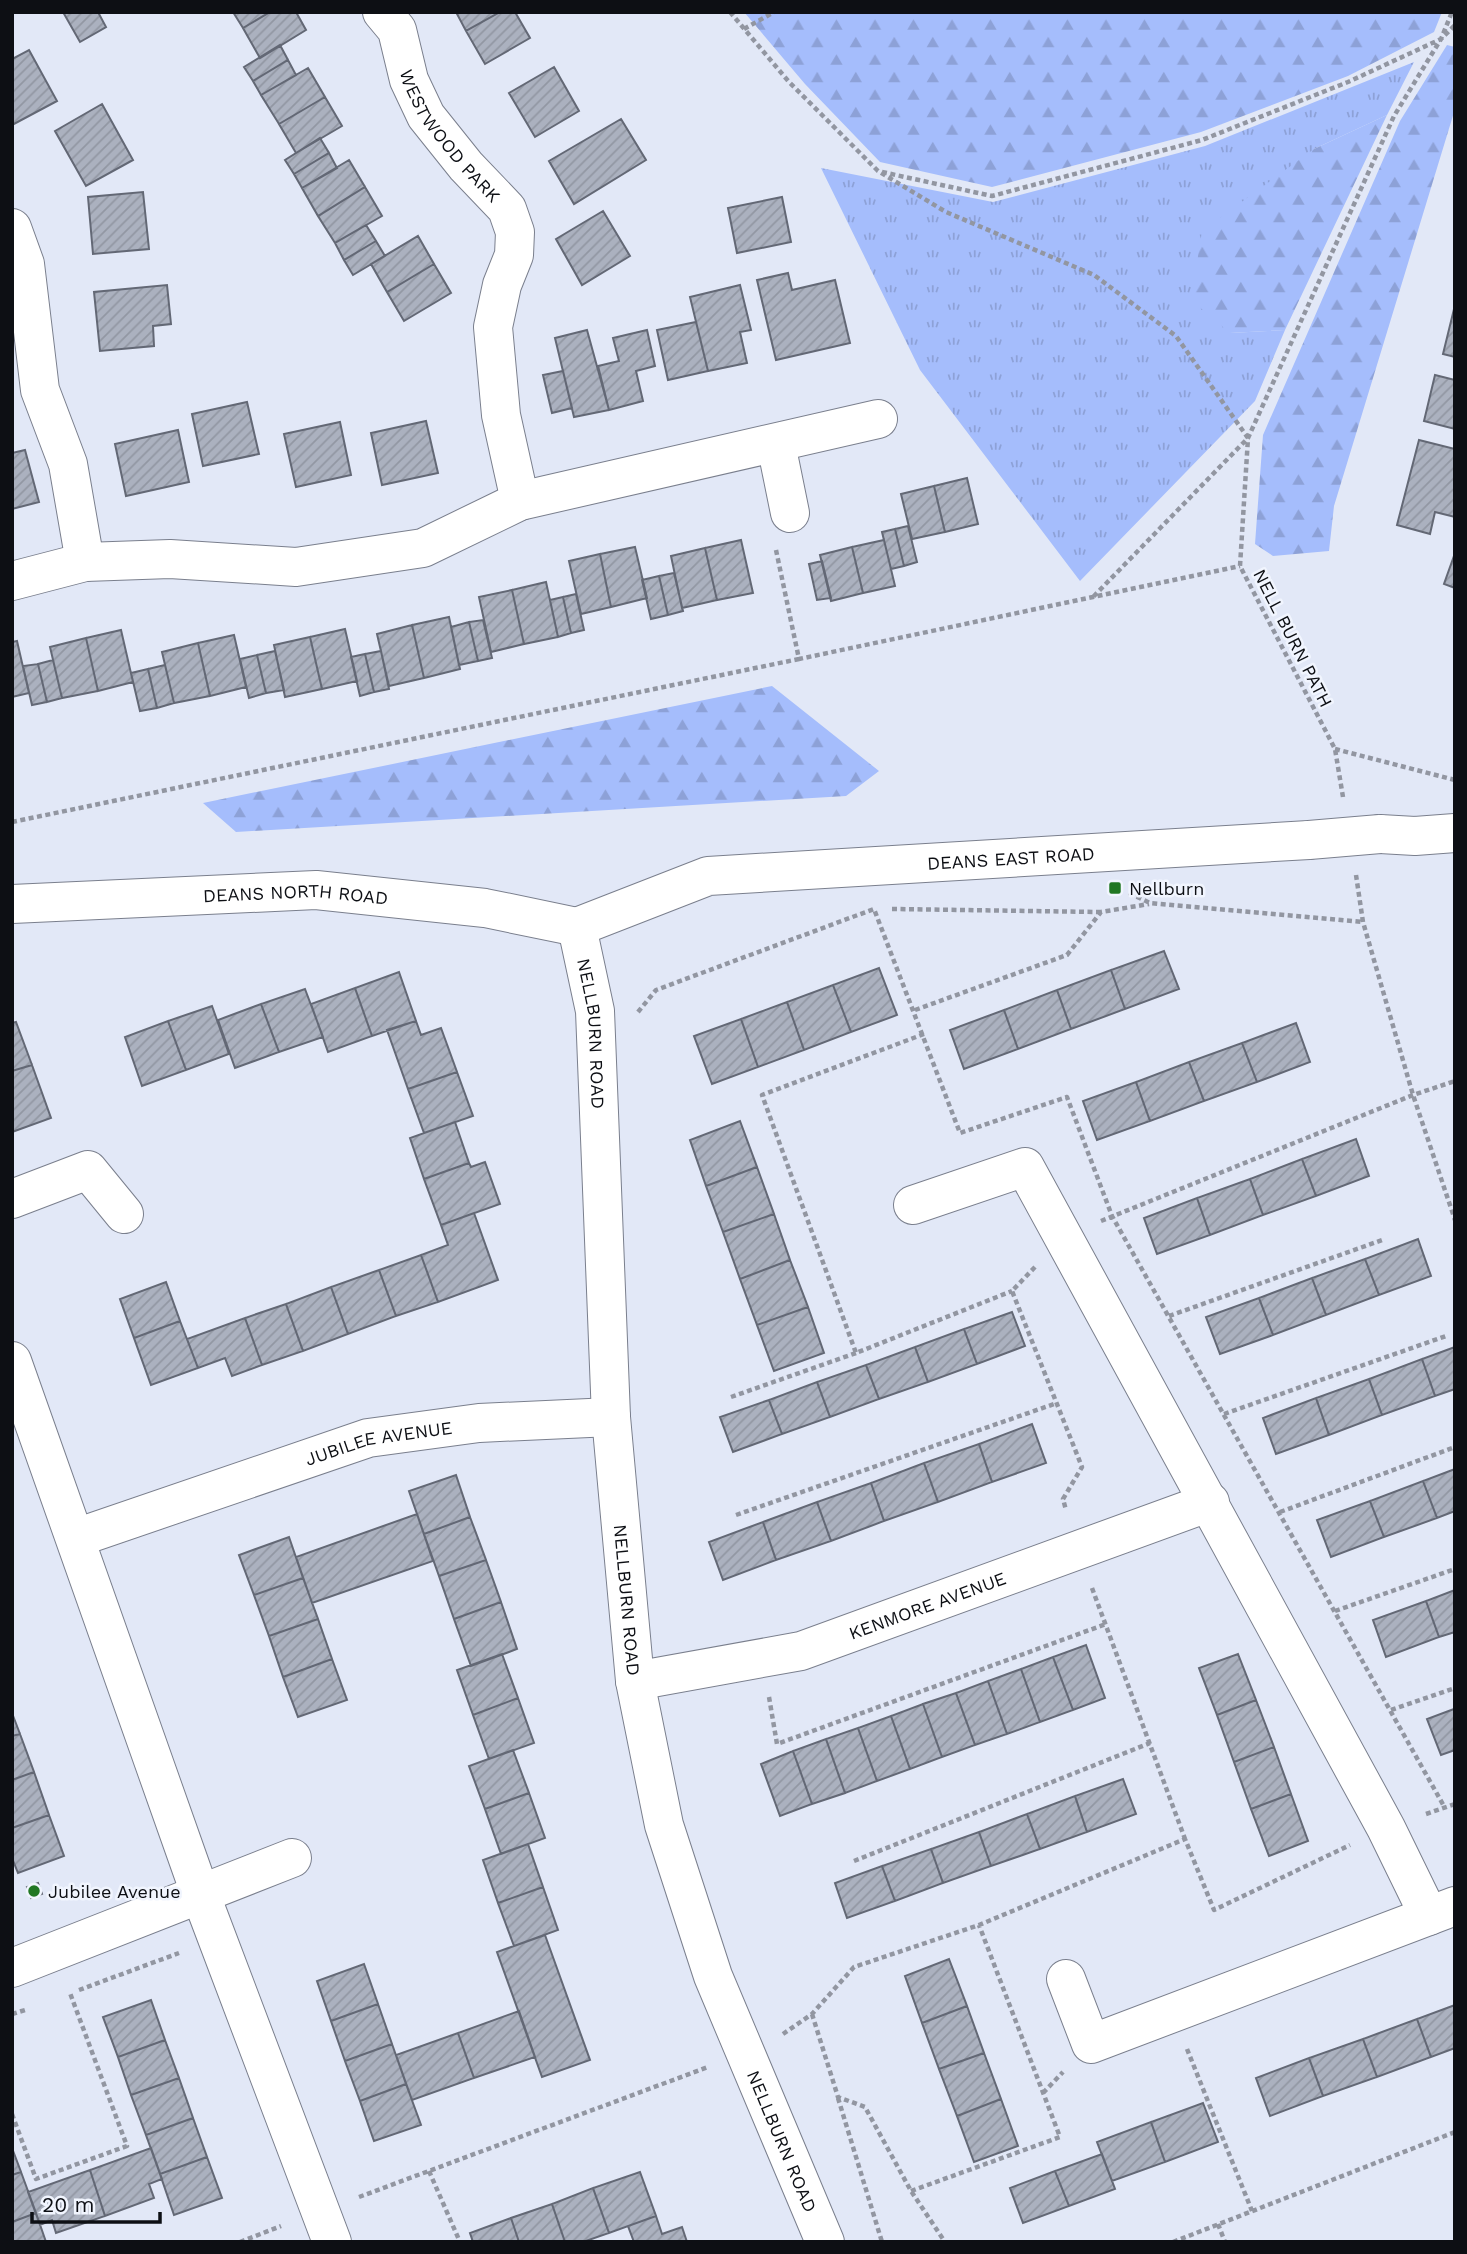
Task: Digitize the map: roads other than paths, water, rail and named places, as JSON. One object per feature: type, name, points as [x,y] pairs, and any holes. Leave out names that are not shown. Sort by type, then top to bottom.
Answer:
[{"type":"street","name":"WESTWOOD PARK","points":[[382,12],[397,30],[409,80],[426,116],[466,166],[507,209],[515,232],[514,255],[502,285],[493,327],[501,415],[520,501]]},
{"type":"street","points":[[12,228],[25,264],[40,390],[68,464],[85,562]]},
{"type":"street","points":[[12,581],[85,562],[170,559],[309,565],[423,548],[520,501],[878,419]]},
{"type":"street","points":[[776,444],[790,513]]},
{"type":"street","name":"DEANS EAST ROAD","points":[[577,927],[708,876],[1380,834],[1415,836],[1455,833]]},
{"type":"street","name":"DEANS NORTH ROAD","points":[[12,904],[316,890],[485,908],[577,927]]},
{"type":"street","name":"NELLBURN ROAD","points":[[577,927],[595,1011],[611,1417],[635,1681],[664,1825],[713,1976],[825,2242]]},
{"type":"street","points":[[913,1205],[1025,1167],[1386,1828],[1442,1911],[1091,2044],[1066,1979]]},
{"type":"street","points":[[12,1199],[88,1170],[124,1214]]},
{"type":"street","points":[[12,1361],[200,1893],[327,2227]]},
{"type":"street","name":"JUBILEE AVENUE","points":[[76,1538],[368,1438],[479,1423],[611,1417]]},
{"type":"street","name":"KENMORE AVENUE","points":[[635,1681],[801,1651],[1210,1502]]},
{"type":"street","points":[[12,1968],[292,1858]]},
{"type":"place","name":"Nellburn","points":[[1115,888]]},
{"type":"place","name":"Jubilee Avenue","points":[[34,1891]]}]
